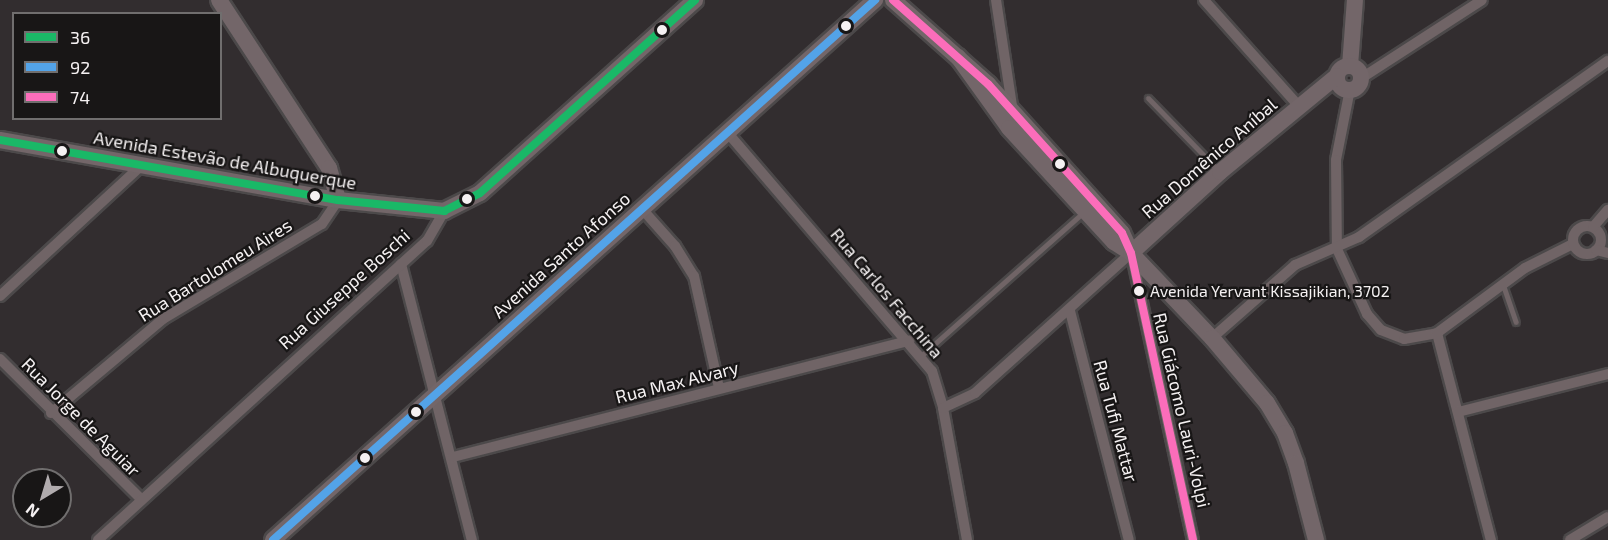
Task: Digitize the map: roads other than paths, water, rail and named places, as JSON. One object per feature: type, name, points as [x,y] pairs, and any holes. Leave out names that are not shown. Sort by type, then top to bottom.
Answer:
[{"type":"main road","points":[[219,0],[328,168],[338,200]]},
{"type":"main road","points":[[444,211],[480,193],[695,0]]},
{"type":"main road","name":"Avenida Santo Afonso","points":[[273,540],[875,0]]},
{"type":"main road","points":[[893,0],[958,57],[1014,111],[1122,233],[1131,253]]},
{"type":"main road","points":[[1349,78],[1355,0]]},
{"type":"main road","points":[[958,57],[1009,128],[1114,242],[1131,253],[1212,338],[1267,403],[1285,433],[1316,540]]},
{"type":"main road","name":"Rua Domênico Aníbal","points":[[1131,253],[1298,105],[1349,78]]},
{"type":"main road","name":"Avenida Estevão de Albuquerque","points":[[0,140],[338,200],[444,211]]},
{"type":"street","points":[[996,0],[1014,111],[1009,128]]},
{"type":"street","points":[[1204,0],[1298,105]]},
{"type":"street","points":[[1482,0],[1349,78],[1336,160],[1337,249],[1366,314],[1381,330],[1404,339],[1437,333],[1502,283],[1573,244],[1577,229],[1593,227],[1608,210]]},
{"type":"street","points":[[1212,338],[1295,265],[1337,249],[1376,226],[1608,61]]},
{"type":"street","name":"Rua Carlos Facchina","points":[[727,132],[922,356],[932,371],[943,408],[967,540]]},
{"type":"street","points":[[0,296],[141,166]]},
{"type":"street","name":"Rua Bartolomeu Aires","points":[[51,413],[163,319],[322,224],[338,200]]},
{"type":"street","points":[[642,209],[675,246],[694,276],[720,388]]},
{"type":"street","name":"Rua Giuseppe Boschi","points":[[98,540],[140,498],[427,241],[444,211]]},
{"type":"street","points":[[1593,227],[1601,241],[1596,250]]},
{"type":"street","points":[[1573,244],[1586,254],[1596,250],[1608,253]]},
{"type":"street","name":"Rua Domênico Aníbal","points":[[943,408],[975,393],[1070,311],[1131,253]]},
{"type":"street","name":"Rua Giácomo Lauri-Volpi","points":[[1131,253],[1193,540]]},
{"type":"street","points":[[401,264],[453,457],[472,540]]},
{"type":"street","name":"Rua Tufi Mattar","points":[[1070,311],[1129,540]]},
{"type":"street","points":[[1437,333],[1491,540]]},
{"type":"street","name":"Rua Max Alvary","points":[[453,457],[909,341]]},
{"type":"street","name":"Rua Jorge de Aguiar","points":[[0,359],[51,413],[140,498]]},
{"type":"street","points":[[1458,412],[1608,374]]},
{"type":"street","points":[[1570,540],[1608,517]]},
{"type":"lane","points":[[1148,98],[1220,172]]},
{"type":"lane","points":[[922,356],[1085,211]]},
{"type":"lane","points":[[1502,283],[1516,322]]},
{"type":"place","name":"Avenida Yervant Kissajikian, 3702","points":[[1139,291]]}]
